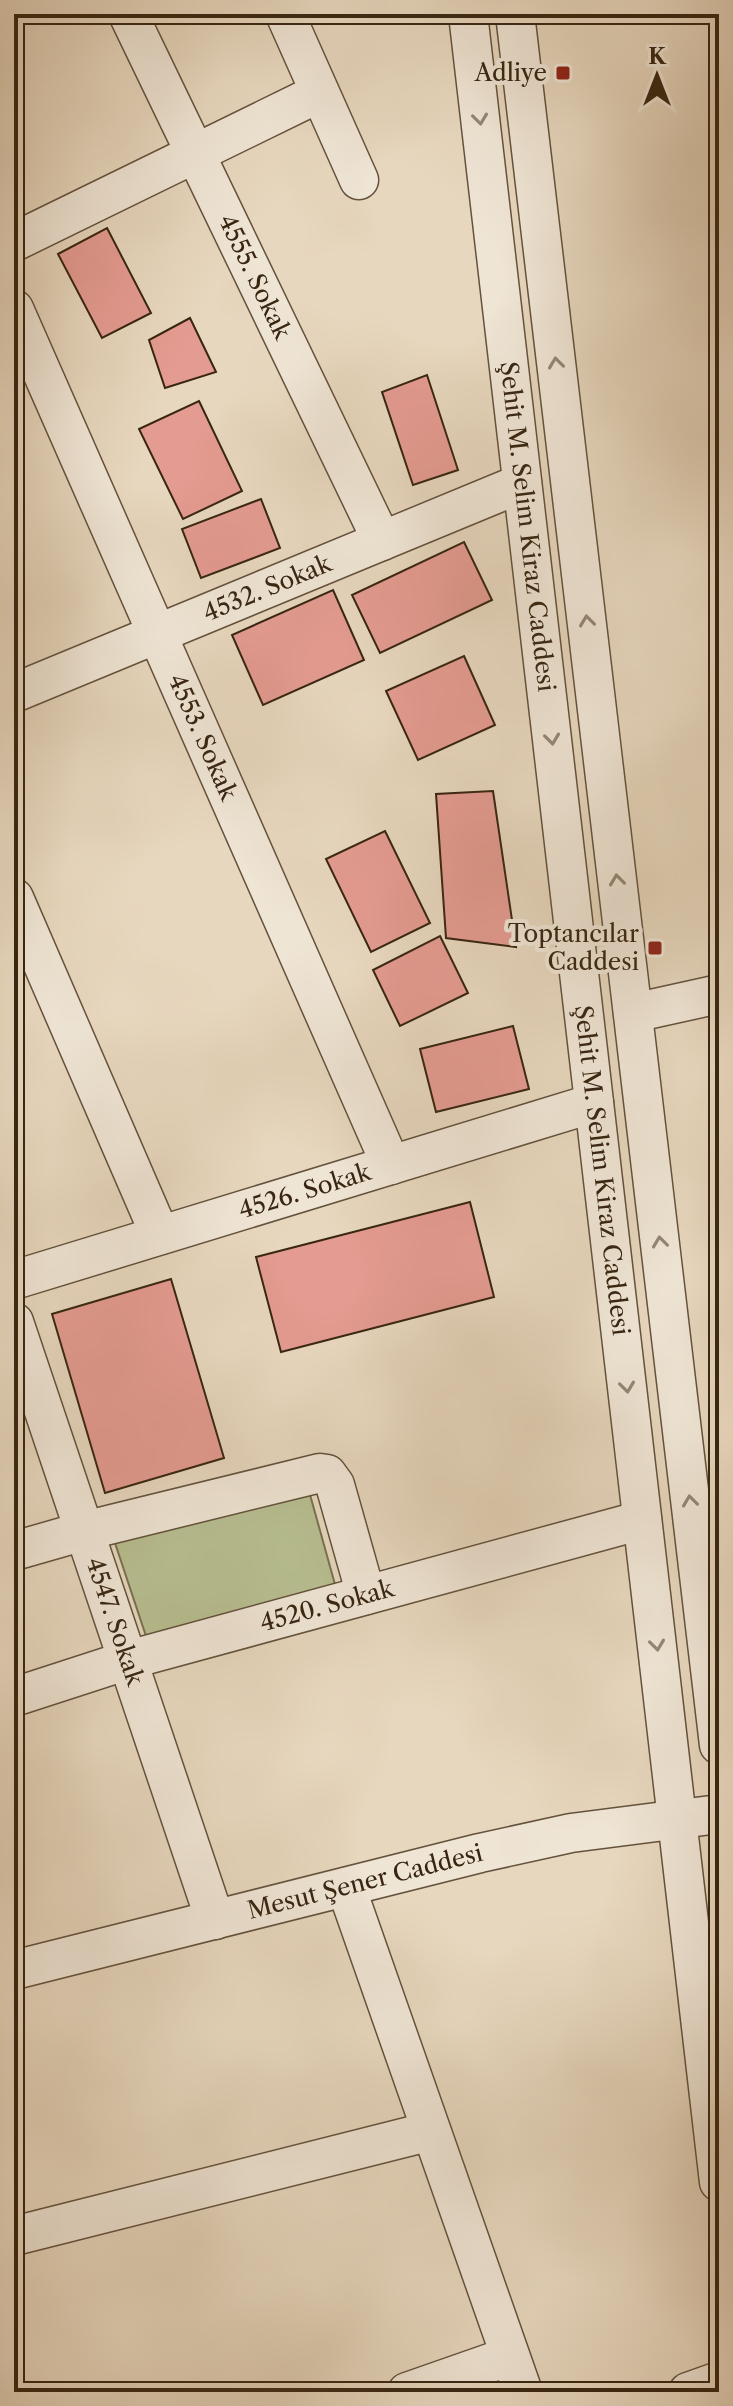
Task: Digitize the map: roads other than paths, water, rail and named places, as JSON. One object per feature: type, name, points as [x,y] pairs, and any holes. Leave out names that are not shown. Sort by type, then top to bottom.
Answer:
[{"type":"street","name":"4555. Sokak","points":[[128,14],[382,541]]},
{"type":"street","points":[[285,14],[359,180]]},
{"type":"street","name":"Şehit M. Selim Kiraz Caddesi","points":[[468,14],[719,2182]]},
{"type":"street","name":"Şehit M. Selim Kiraz Caddesi","points":[[515,14],[719,1745]]},
{"type":"street","points":[[14,242],[319,93]]},
{"type":"street","name":"4553. Sokak","points":[[14,309],[391,1165]]},
{"type":"street","name":"4532. Sokak","points":[[14,693],[522,483]]},
{"type":"street","points":[[14,898],[160,1235]]},
{"type":"street","points":[[633,1013],[719,994]]},
{"type":"street","name":"4526. Sokak","points":[[14,1280],[594,1103]]},
{"type":"street","name":"4547. Sokak","points":[[14,1322],[215,1920]]},
{"type":"street","points":[[14,1551],[314,1474],[327,1474],[335,1485],[366,1595]]},
{"type":"street","name":"4520. Sokak","points":[[14,1697],[128,1660],[642,1520]]},
{"type":"street","name":"Mesut Şener Caddesi","points":[[14,1970],[480,1853],[571,1833],[719,1814]]},
{"type":"street","points":[[346,1887],[523,2392]]},
{"type":"street","points":[[14,2236],[431,2131]]},
{"type":"street","points":[[407,2392],[510,2356]]},
{"type":"street","points":[[688,2392],[719,2381]]},
{"type":"place","name":"Adliye","points":[[563,73]]},
{"type":"place","name":"Toptancılar Caddesi","points":[[655,948]]}]
